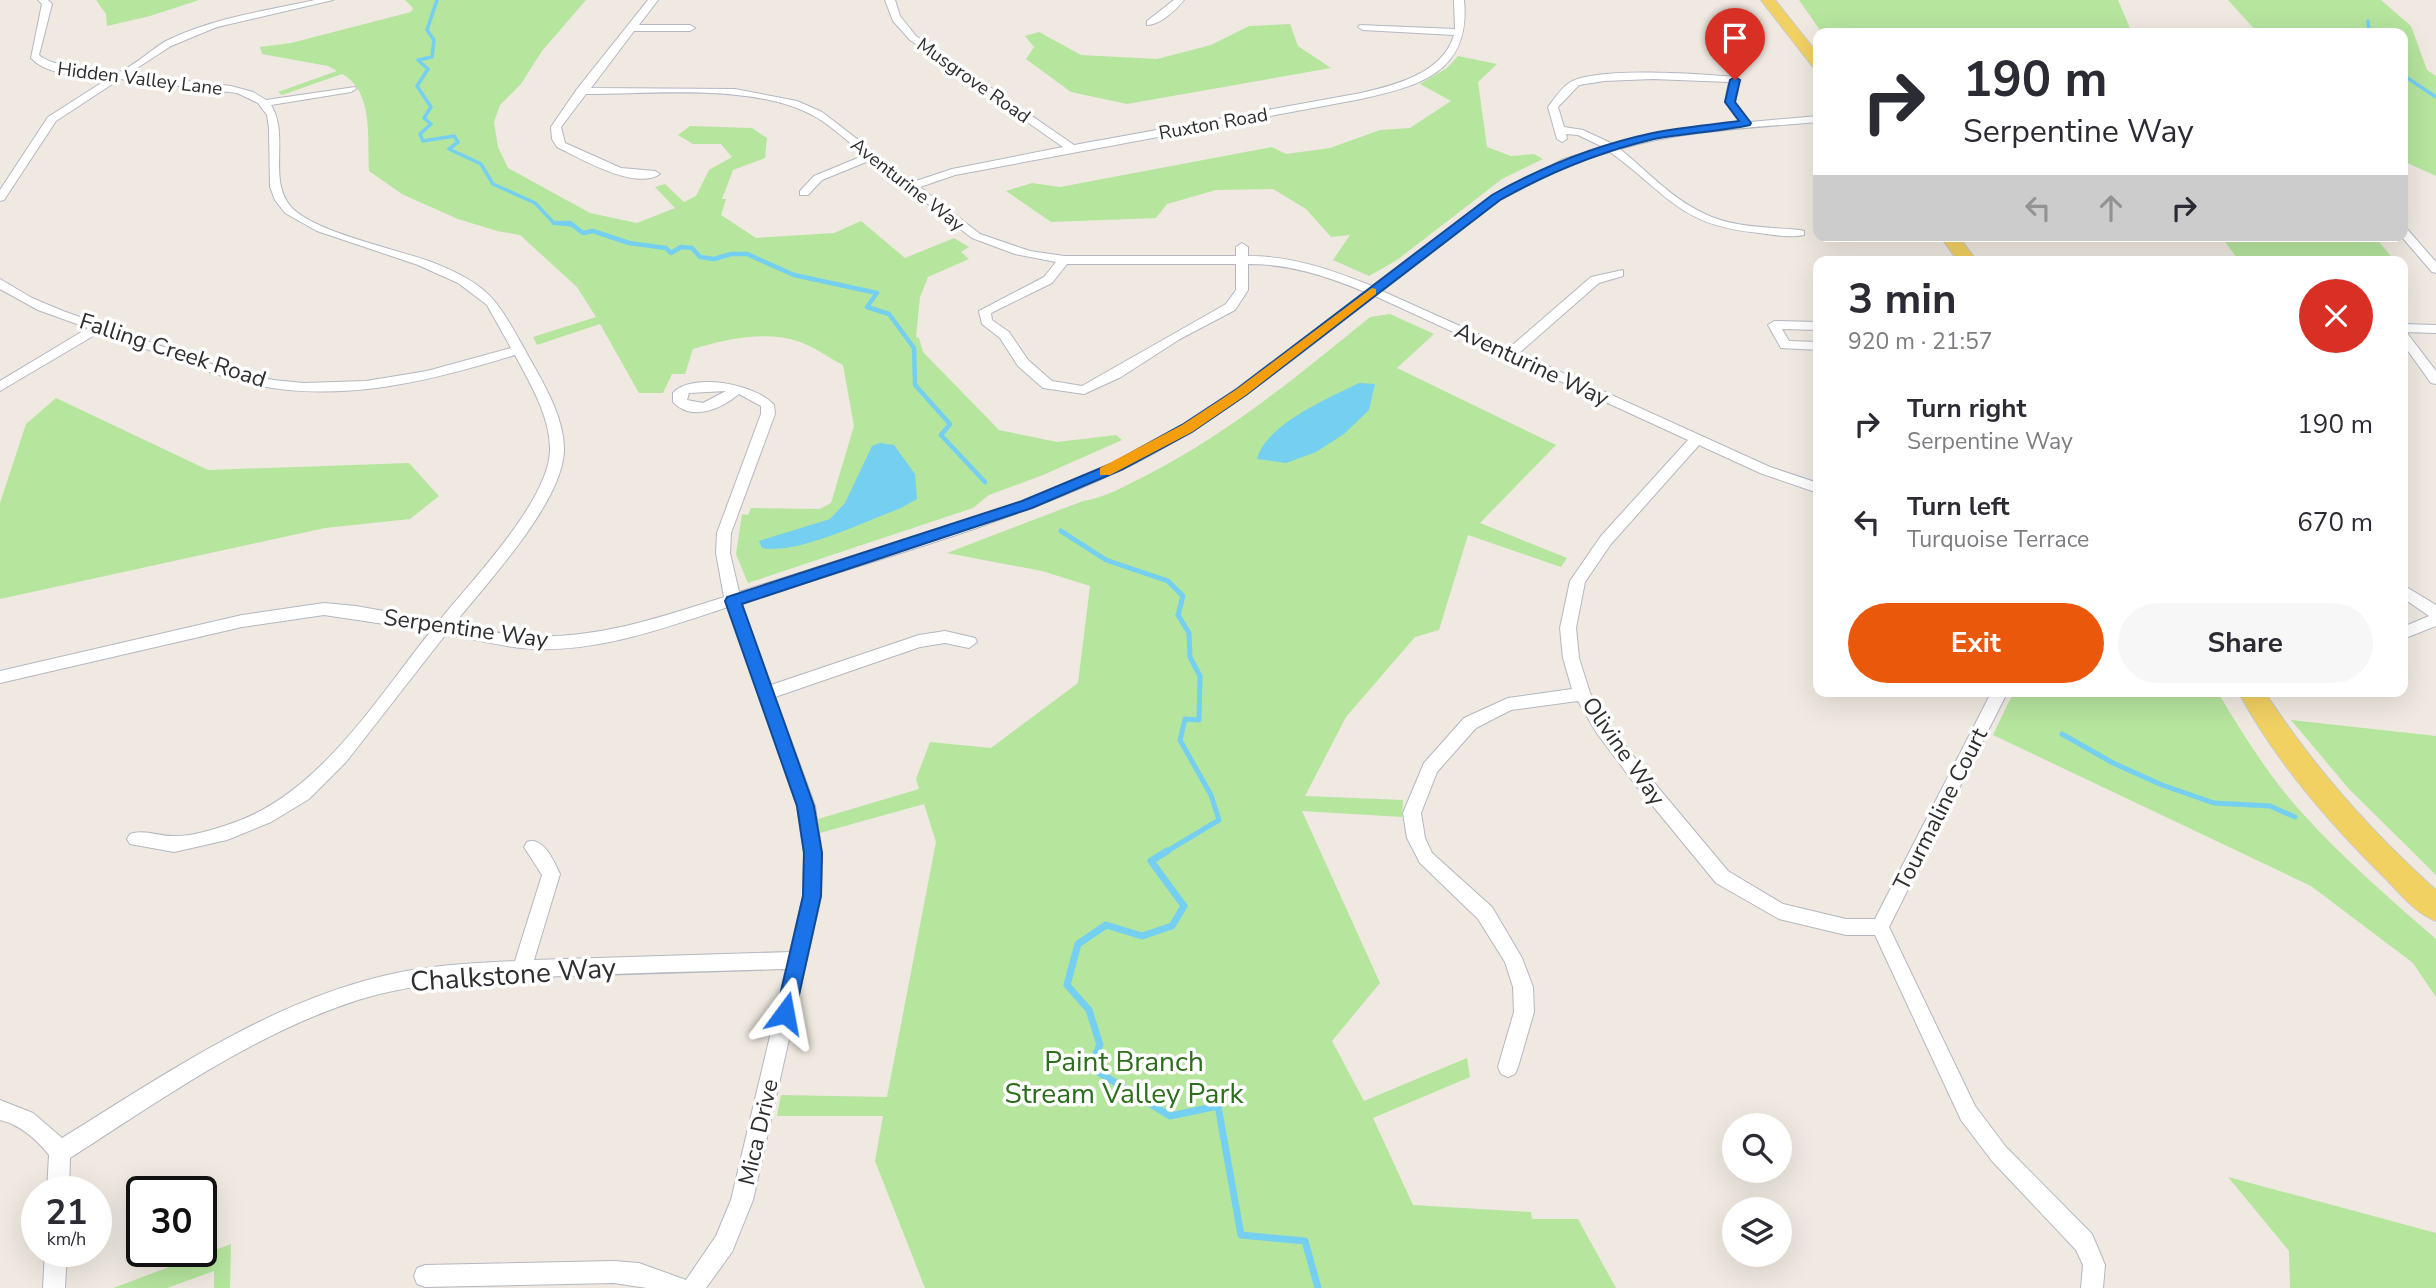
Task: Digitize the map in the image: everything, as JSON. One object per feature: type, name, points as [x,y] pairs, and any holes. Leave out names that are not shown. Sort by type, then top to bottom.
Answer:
[{"type":"main road","points":[[1771,3],[1813,58]]},
{"type":"main road","points":[[1954,242],[1964,256]]},
{"type":"main road","points":[[2254,697],[2276,733],[2332,804],[2399,876],[2436,908]]},
{"type":"street","name":"Hidden Valley Lane","points":[[43,0],[47,4],[47,12],[34,55],[42,64],[65,70],[232,89],[264,103]]},
{"type":"street","points":[[0,198],[45,126],[117,75],[181,37],[214,25],[328,0]]},
{"type":"street","points":[[653,0],[556,127],[557,139],[561,145],[623,174],[635,177],[655,174]]},
{"type":"street","name":"Musgrove Road","points":[[890,0],[892,11],[913,38],[1073,149]]},
{"type":"street","points":[[1150,23],[1179,0]]},
{"type":"street","name":"Ruxton Road","points":[[911,187],[953,172],[1322,103],[1399,86],[1440,65],[1453,50],[1462,23],[1459,0]]},
{"type":"street","points":[[1363,27],[1459,32]]},
{"type":"street","points":[[631,28],[690,28]]},
{"type":"street","points":[[1746,123],[1730,102],[1735,80],[1697,76],[1596,79],[1574,83],[1553,107],[1561,134],[1587,133],[1698,216],[1741,228],[1800,233]]},
{"type":"street","points":[[136,839],[174,844],[227,833],[265,817],[303,794],[340,757],[525,524],[548,486],[554,466],[557,448],[549,412],[492,303],[481,290],[442,272],[311,226],[288,210],[276,192],[272,114],[264,103],[351,89]]},
{"type":"street","name":"Aventurine Way","points":[[581,91],[739,93],[777,97],[818,114],[976,236],[1004,248],[1064,260],[1240,261],[1290,263],[1321,270],[1373,291],[1765,470],[1813,486]]},
{"type":"street","name":"Serpentine Way","points":[[0,677],[228,624],[324,609],[356,612],[522,642],[571,642],[636,631],[1027,505],[1118,466],[1187,428],[1241,392],[1496,198],[1568,161],[1653,136],[1746,123],[1813,119]]},
{"type":"street","points":[[804,193],[818,178],[872,156]]},
{"type":"street","points":[[2408,237],[2436,269]]},
{"type":"street","points":[[1064,260],[1048,280],[985,311],[986,321],[1004,335],[1023,363],[1048,385],[1084,390],[1231,307],[1242,290],[1242,247]]},
{"type":"street","points":[[1510,354],[1595,281],[1619,273]]},
{"type":"street","name":"Falling Creek Road","points":[[0,283],[12,292],[99,327],[233,375],[273,384],[328,388],[396,383],[451,371],[517,350]]},
{"type":"street","points":[[1813,326],[1774,326],[1785,345],[1813,346]]},
{"type":"street","points":[[0,387],[99,327]]},
{"type":"street","points":[[2408,328],[2436,329]]},
{"type":"street","points":[[2408,343],[2436,380]]},
{"type":"street","name":"Mica Drive","points":[[693,1288],[724,1244],[742,1200],[812,896],[813,853],[806,806],[733,601],[723,553],[724,533],[768,414],[767,405],[751,393],[737,389]]},
{"type":"street","name":"Olivine Way","points":[[1697,439],[1606,540],[1578,581],[1568,628],[1571,658],[1583,694],[1602,727],[1640,778],[1722,877],[1779,911],[1846,927],[1880,927]]},
{"type":"street","points":[[2408,594],[2436,613]]},
{"type":"street","points":[[2408,631],[2436,620]]},
{"type":"street","points":[[765,694],[919,641],[945,638],[969,642]]},
{"type":"street","points":[[1508,1067],[1524,1012],[1523,987],[1513,958],[1485,913],[1426,858],[1416,838],[1412,813],[1430,768],[1470,723],[1508,705],[1583,694]]},
{"type":"street","name":"Tourmaline Court","points":[[1880,927],[1997,697]]},
{"type":"street","points":[[522,969],[551,873],[533,847]]},
{"type":"street","points":[[1880,927],[1968,1113],[1999,1154],[2084,1242],[2094,1265],[2092,1288]]},
{"type":"street","name":"Chalkstone Way","points":[[60,1152],[211,1058],[296,1015],[358,991],[418,976],[522,969],[798,960]]},
{"type":"street","points":[[0,1110],[12,1112],[45,1132],[60,1152],[59,1176]]},
{"type":"street","points":[[54,1288],[55,1267]]},
{"type":"street","points":[[425,1276],[614,1272],[639,1274],[679,1288]]},
{"type":"green space","points":[[96,0],[199,0],[107,26],[106,14]]},
{"type":"green space","points":[[405,0],[586,0],[542,51],[521,84],[500,105],[494,122],[498,147],[508,168],[590,213],[637,223],[675,208],[655,187],[665,184],[684,202],[696,196],[709,170],[732,157],[721,144],[693,144],[678,135],[690,126],[752,128],[767,138],[765,158],[733,170],[722,199],[726,199],[721,215],[756,238],[834,233],[861,221],[905,258],[954,238],[969,247],[961,252],[969,259],[928,277],[920,297],[916,337],[919,338],[923,352],[999,430],[1057,442],[1116,435],[1122,440],[1043,475],[989,495],[973,508],[748,583],[736,554],[742,514],[748,515],[751,508],[820,509],[831,503],[854,426],[843,365],[811,347],[787,338],[746,337],[693,349],[685,374],[672,374],[663,393],[639,393],[600,324],[537,345],[533,337],[596,317],[577,287],[520,235],[458,219],[402,194],[369,171],[364,104],[352,82],[342,74],[282,95],[278,92],[337,71],[328,66],[262,54],[260,47],[291,43],[411,12],[413,8]]},
{"type":"green space","points":[[1799,0],[2118,0],[2130,28],[1819,28]]},
{"type":"green space","points":[[2228,0],[2381,0],[2411,26],[2427,70],[2436,76],[2436,176],[2408,163],[2408,28],[2253,28]]},
{"type":"green space","points":[[1290,24],[1298,46],[1331,68],[1127,104],[1071,92],[1026,59],[1034,47],[1025,36],[1039,32],[1081,55],[1157,59],[1211,45],[1249,26]]},
{"type":"green space","points":[[1458,56],[1497,64],[1478,82],[1487,147],[1511,156],[1534,154],[1543,159],[1502,179],[1397,260],[1369,276],[1333,260],[1350,235],[1331,237],[1306,209],[1273,189],[1216,190],[1167,204],[1156,218],[1051,222],[1006,191],[1032,183],[1060,187],[1272,147],[1286,154],[1330,148],[1380,130],[1410,128],[1451,101],[1420,84],[1447,68]]},
{"type":"green space","points":[[2225,242],[2379,242],[2391,256],[2235,256]]},
{"type":"green space","name":"Paint Branch Stream Valley Park","points":[[1390,314],[1434,334],[1397,368],[1556,445],[1480,523],[1567,558],[1561,567],[1468,535],[1439,630],[1415,637],[1346,717],[1305,796],[1403,800],[1402,817],[1302,811],[1380,983],[1332,1041],[1364,1101],[1467,1058],[1470,1077],[1373,1118],[1413,1205],[1531,1212],[1532,1219],[1578,1219],[1616,1288],[925,1288],[875,1161],[883,1116],[777,1116],[781,1095],[887,1097],[936,842],[924,804],[820,833],[818,819],[919,789],[916,779],[930,742],[991,748],[1078,683],[1090,586],[1042,571],[947,553],[1108,494],[1177,459],[1235,422],[1370,317]]},
{"type":"green space","points":[[56,398],[208,470],[409,463],[439,496],[410,519],[325,528],[0,599],[0,503],[26,424]]},
{"type":"green space","points":[[2011,697],[2221,697],[2246,739],[2303,814],[2351,863],[2436,939],[2436,997],[2413,963],[2311,886],[1993,735]]},
{"type":"green space","points":[[2291,720],[2436,736],[2436,875],[2349,789]]},
{"type":"green space","points":[[2228,1177],[2436,1233],[2436,1288],[2290,1288],[2289,1251]]},
{"type":"green space","points":[[231,1244],[230,1288],[214,1288],[214,1271],[167,1288],[113,1288],[169,1267],[217,1267],[217,1249]]},
{"type":"water","points":[[1359,383],[1375,384],[1369,410],[1344,434],[1316,452],[1286,463],[1257,459],[1263,446],[1285,424],[1316,404]]},
{"type":"water","points":[[880,443],[894,445],[915,474],[917,499],[901,508],[812,542],[794,547],[762,548],[759,541],[830,519],[845,503],[872,446]]},
{"type":"waterway","points":[[437,0],[427,30],[434,40],[432,57],[418,60],[428,69],[417,86],[431,107],[424,118],[431,124],[420,134],[423,141],[454,136],[458,142],[449,149],[481,164],[493,184],[535,203],[554,223]]},
{"type":"waterway","points":[[2368,21],[2369,28]]},
{"type":"waterway","points":[[2408,78],[2436,97]]},
{"type":"waterway","points":[[554,223],[570,223],[583,233],[593,231],[629,243],[666,248],[671,253],[681,247],[692,248],[700,257],[714,259],[731,254],[747,254],[794,275],[877,293],[867,307],[889,314],[914,348],[915,385],[950,424],[941,435],[985,482]]},
{"type":"waterway","points":[[554,223],[572,225]]},
{"type":"waterway","points":[[1061,531],[1106,560],[1168,581],[1183,596],[1178,615],[1189,633],[1190,657],[1200,676],[1199,720],[1185,719],[1180,740],[1211,795],[1219,820],[1164,853]]},
{"type":"waterway","points":[[2062,734],[2113,763],[2162,785],[2214,803],[2270,806],[2295,817]]},
{"type":"waterway","points":[[1167,851],[1151,861],[1184,906],[1172,926],[1142,936],[1106,925],[1078,944],[1067,985],[1089,1010],[1100,1045],[1090,1067],[1170,1116],[1218,1106],[1241,1235],[1305,1241],[1318,1288]]},
{"type":"slow traffic","points":[[1105,471],[1187,428],[1241,392],[1372,292]]},
{"type":"route","points":[[785,1013],[812,896],[813,853],[806,806],[733,601],[1027,505],[1118,466],[1187,428],[1241,392],[1496,198],[1525,181],[1568,161],[1653,136],[1746,123],[1730,102],[1735,80]]}]
